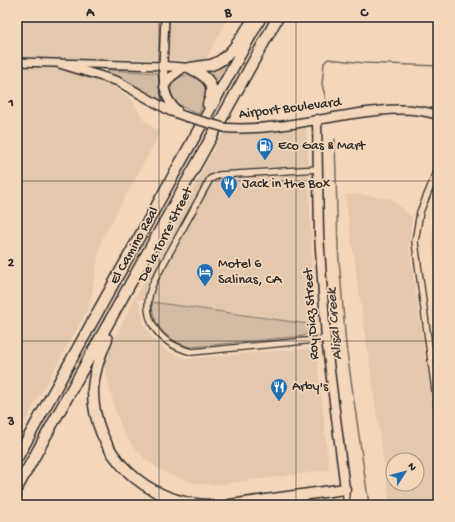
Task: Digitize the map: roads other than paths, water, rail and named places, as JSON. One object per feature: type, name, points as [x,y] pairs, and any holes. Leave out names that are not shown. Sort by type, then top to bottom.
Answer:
[{"type":"highway","points":[[187,68],[212,64],[224,58],[255,17]]},
{"type":"highway","name":"El Camino Real","points":[[17,458],[261,17]]},
{"type":"highway","name":"El Camino Real","points":[[17,488],[278,17]]},
{"type":"highway","points":[[184,155],[209,101],[211,90],[208,78],[204,74],[187,68]]},
{"type":"highway","points":[[122,300],[118,317],[106,340],[96,368],[94,399],[100,430],[116,459],[141,484],[158,494],[178,502],[209,505]]},
{"type":"highway","points":[[230,505],[345,489]]},
{"type":"main road","name":"Airport Boulevard","points":[[61,64],[117,81],[170,111],[210,124],[242,129],[317,120],[394,108],[420,110],[438,115]]},
{"type":"main road","points":[[179,113],[170,104],[164,88],[163,66],[187,68]]},
{"type":"main road","points":[[164,88],[171,77],[187,68]]},
{"type":"main road","name":"Roy Diaz Street","points":[[317,120],[320,234],[326,339],[345,489]]},
{"type":"street","points":[[163,66],[165,17]]},
{"type":"street","name":"Airport Boulevard","points":[[17,62],[163,66]]},
{"type":"street","name":"De la Torre Street","points":[[318,169],[219,175],[210,179],[154,280],[148,304],[150,318],[159,335],[175,347],[192,352],[326,339]]},
{"type":"street","points":[[438,169],[420,212],[414,242],[438,413]]},
{"type":"street","name":"Roy Diaz Street","points":[[345,489],[347,505]]},
{"type":"waterway","name":"Alisal Creek","points":[[327,104],[322,84],[324,63],[328,59],[364,63],[438,66]]},
{"type":"waterway","name":"Alisal Creek","points":[[335,139],[338,247],[346,345],[369,505]]},
{"type":"place","name":"Eco Gas & Mart","points":[[265,161]]},
{"type":"place","name":"Jack in the Box","points":[[229,199]]},
{"type":"place","name":"Motel 6 Salinas, CA","points":[[205,287]]},
{"type":"place","name":"Arby's","points":[[279,402]]}]
